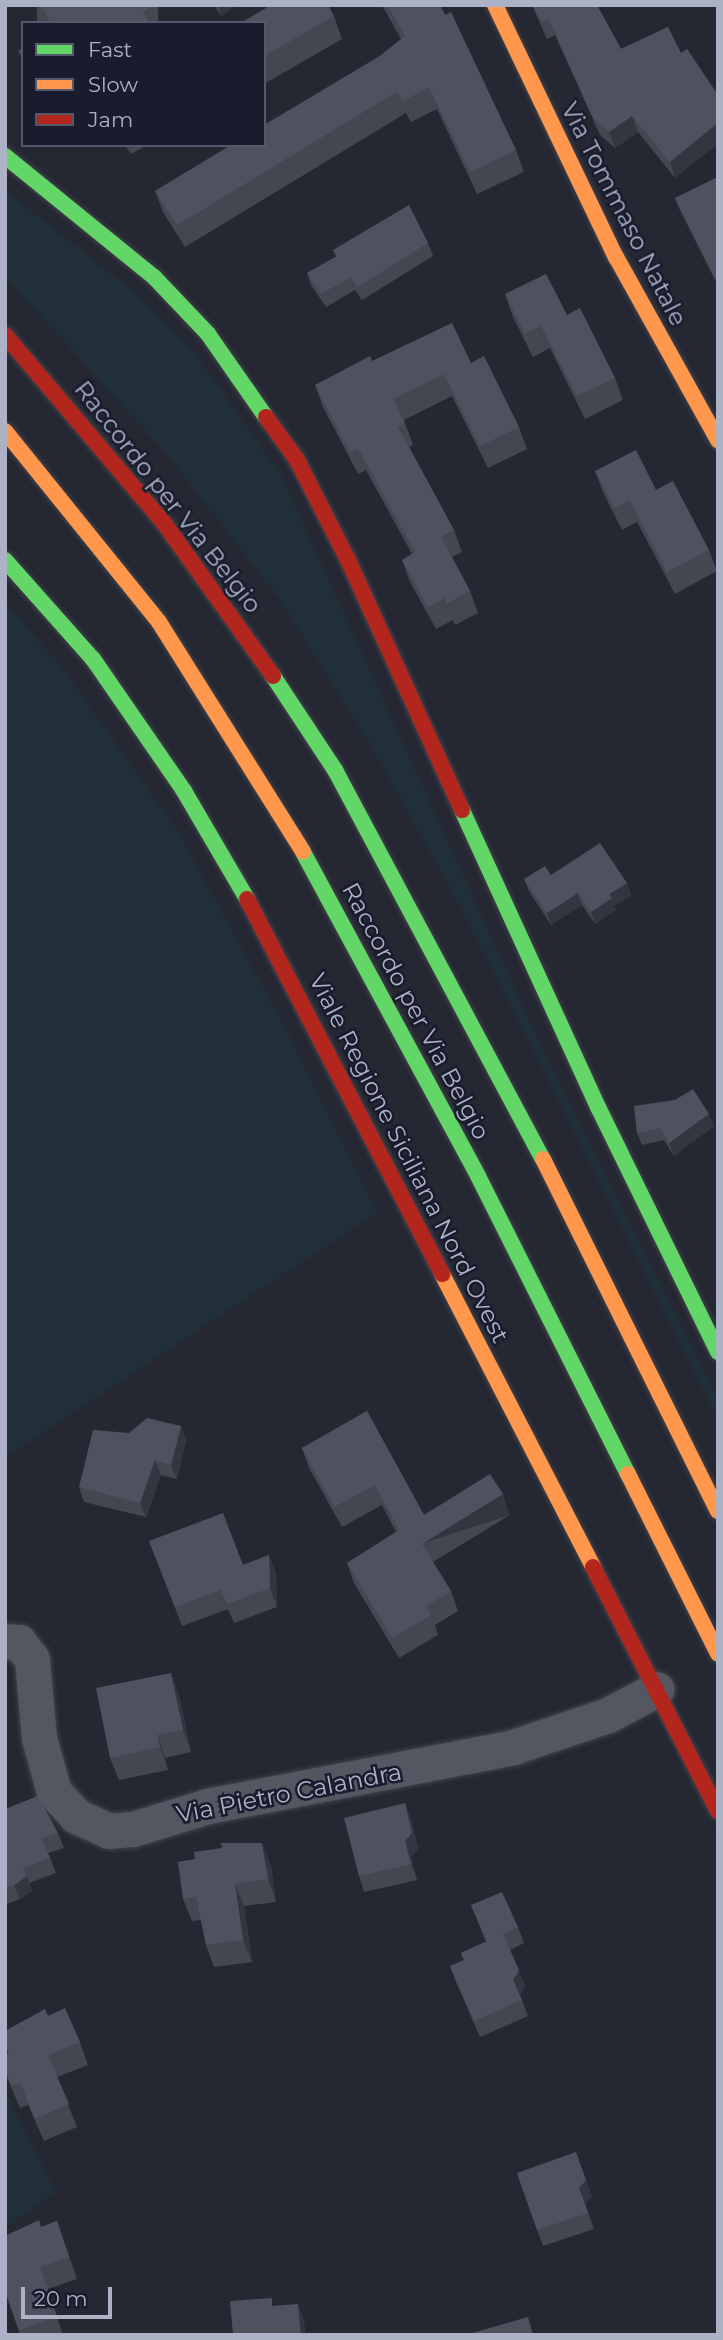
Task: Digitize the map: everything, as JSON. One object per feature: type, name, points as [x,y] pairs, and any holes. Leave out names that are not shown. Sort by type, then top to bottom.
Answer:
[{"type":"main road","name":"Via Tommaso Natale","points":[[495,5],[616,257],[718,440]]},
{"type":"main road","points":[[5,156],[154,277],[190,315],[254,393],[297,460],[348,560],[598,1107],[718,1352]]},
{"type":"main road","name":"Raccordo per Via Belgio","points":[[5,335],[172,533],[271,670],[335,770],[560,1190],[718,1511]]},
{"type":"main road","name":"Raccordo per Via Belgio","points":[[5,431],[159,622],[327,891],[478,1176],[718,1654]]},
{"type":"main road","name":"Viale Regione Siciliana Nord Ovest","points":[[5,560],[93,659],[184,791],[269,936],[718,1811]]},
{"type":"street","name":"Via Pietro Calandra","points":[[5,1641],[19,1642],[32,1659],[41,1749],[54,1792],[76,1816],[109,1831],[133,1829],[208,1806],[513,1747],[608,1715],[657,1689]]},
{"type":"shaded area","points":[[5,190],[131,290],[194,352],[280,473],[547,1059],[718,1399],[718,1420],[461,908],[372,747],[279,598],[170,458],[5,276]]},
{"type":"shaded area","points":[[5,603],[61,666],[177,830],[284,1025],[377,1212],[5,1458]]},
{"type":"shaded area","points":[[5,2090],[56,2192],[5,2228]]},
{"type":"building","points":[[41,5],[154,5],[143,12],[149,21],[50,21]]},
{"type":"building","points":[[271,5],[328,5],[334,16],[266,55],[266,21],[244,21]]},
{"type":"building","points":[[387,5],[440,5],[445,15],[451,12],[516,150],[470,172],[429,87],[403,101],[398,91],[177,225],[155,191],[228,147],[266,147],[266,124],[380,56],[405,36]]},
{"type":"building","points":[[533,5],[597,5],[621,49],[668,27],[681,53],[687,49],[718,95],[718,123],[670,162],[632,116],[609,132],[594,119],[549,19],[541,22]]},
{"type":"building","points":[[718,177],[718,284],[675,198]]},
{"type":"building","points":[[409,205],[428,243],[357,287],[351,277],[321,294],[307,273],[337,256],[333,250]]},
{"type":"building","points":[[546,274],[567,315],[580,308],[615,378],[577,396],[541,326],[525,334],[505,294]]},
{"type":"building","points":[[452,323],[471,363],[484,356],[519,427],[480,446],[444,374],[393,399],[405,423],[398,427],[454,530],[441,537],[470,591],[447,603],[445,598],[428,607],[402,560],[415,552],[358,448],[350,452],[315,385],[370,356],[372,361]]},
{"type":"building","points":[[636,450],[656,490],[673,481],[709,550],[667,572],[630,500],[614,508],[595,471]]},
{"type":"building","points":[[600,843],[627,883],[609,894],[612,898],[591,912],[578,893],[547,913],[524,879],[545,866],[551,875]]},
{"type":"building","points":[[693,1089],[709,1114],[669,1143],[660,1128],[637,1133],[634,1106],[675,1100]]},
{"type":"building","points":[[367,1411],[424,1515],[490,1474],[503,1494],[422,1544],[451,1591],[426,1606],[431,1615],[392,1638],[347,1563],[399,1530],[375,1485],[334,1507],[302,1448]]},
{"type":"building","points":[[147,1418],[181,1426],[171,1465],[155,1460],[140,1503],[79,1487],[93,1430],[129,1433]]},
{"type":"building","points":[[223,1513],[243,1565],[269,1555],[270,1588],[227,1604],[221,1590],[175,1607],[149,1541]]},
{"type":"building","points":[[171,1673],[183,1730],[157,1735],[160,1747],[110,1758],[96,1688]]},
{"type":"building","points":[[38,1796],[58,1833],[42,1838],[50,1858],[23,1868],[27,1876],[5,1888],[5,1809]]},
{"type":"building","points":[[405,1803],[412,1833],[405,1841],[411,1864],[359,1876],[344,1818]]},
{"type":"building","points":[[221,1843],[262,1843],[268,1879],[235,1884],[243,1940],[206,1945],[196,1897],[183,1899],[178,1862],[195,1859],[194,1852],[222,1848]]},
{"type":"building","points":[[502,1892],[518,1927],[503,1934],[519,1970],[513,1980],[522,2000],[474,2021],[450,1966],[464,1960],[461,1953],[498,1936],[487,1941],[471,1905]]},
{"type":"building","points":[[65,2008],[80,2042],[48,2055],[69,2104],[35,2119],[20,2082],[12,2086],[5,2070],[5,2054],[9,2053],[5,2044],[5,2031],[45,2009],[48,2016]]},
{"type":"building","points":[[576,2152],[586,2180],[579,2188],[588,2213],[537,2230],[517,2173]]},
{"type":"building","points":[[39,2220],[41,2227],[57,2221],[69,2257],[40,2267],[57,2317],[19,2330],[5,2291],[5,2236]]},
{"type":"building","points":[[272,2298],[272,2306],[298,2304],[301,2335],[233,2335],[230,2301]]},
{"type":"building","points":[[528,2317],[533,2335],[465,2335]]},
{"type":"traffic: fast","points":[[5,156],[154,277],[208,334],[266,417]]},
{"type":"traffic: fast","points":[[5,560],[93,659],[184,791],[247,899]]},
{"type":"traffic: fast","points":[[273,676],[335,770],[543,1159]]},
{"type":"traffic: fast","points":[[462,810],[598,1107],[718,1352]]},
{"type":"traffic: fast","points":[[303,852],[478,1176],[628,1474]]},
{"type":"traffic: slow","points":[[495,5],[616,257],[718,440]]},
{"type":"traffic: slow","points":[[5,431],[159,622],[303,852]]},
{"type":"traffic: slow","points":[[543,1159],[718,1511]]},
{"type":"traffic: slow","points":[[442,1274],[593,1567]]},
{"type":"traffic: slow","points":[[628,1474],[718,1654]]},
{"type":"traffic: jam","points":[[5,335],[164,523],[273,676]]},
{"type":"traffic: jam","points":[[266,417],[297,460],[348,560],[462,810]]},
{"type":"traffic: jam","points":[[247,899],[442,1274]]},
{"type":"traffic: jam","points":[[593,1567],[718,1811]]}]
